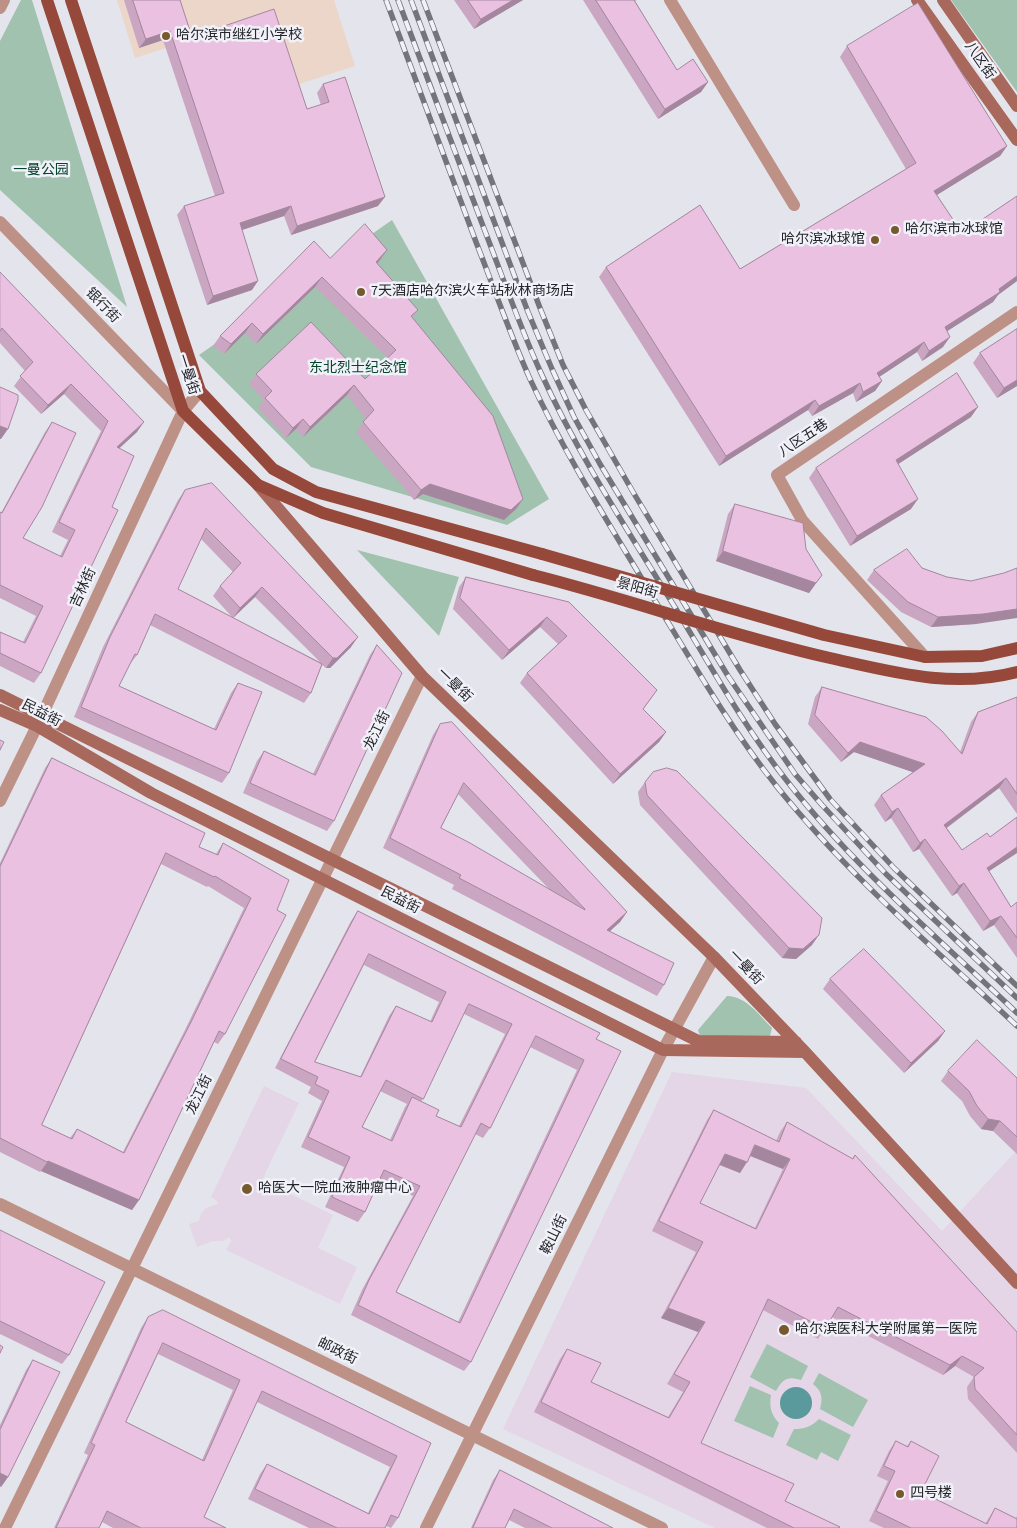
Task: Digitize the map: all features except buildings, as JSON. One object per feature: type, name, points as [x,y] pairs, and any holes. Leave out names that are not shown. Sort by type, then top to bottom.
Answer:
[{"type":"main road","name":"一曼街","points":[[47,0],[183,410],[258,485],[422,676],[714,957],[796,1042],[1017,1283]]},
{"type":"main road","name":"一曼街","points":[[71,0],[200,391],[273,469],[316,492]]},
{"type":"main road","name":"八区街","points":[[917,0],[1017,140]]},
{"type":"main road","name":"八区街","points":[[943,0],[1017,106]]},
{"type":"main road","name":"景阳街","points":[[258,485],[322,513],[784,647],[906,675],[932,679],[982,678],[1017,672]]},
{"type":"main road","name":"景阳街","points":[[316,492],[542,554],[824,636],[925,658],[982,656],[1017,648]]},
{"type":"main road","name":"民益街","points":[[0,695],[151,793],[663,1050],[805,1052]]},
{"type":"main road","name":"民益街","points":[[0,710],[39,721],[332,861],[698,1040],[796,1042]]},
{"type":"street","points":[[0,8],[4,0]]},
{"type":"street","points":[[670,0],[794,205]]},
{"type":"street","name":"银行街","points":[[0,222],[183,410]]},
{"type":"street","name":"八区五巷","points":[[925,658],[802,520],[778,475],[1017,312]]},
{"type":"street","name":"吉林街","points":[[0,801],[183,410],[200,391]]},
{"type":"street","name":"龙江街","points":[[5,1528],[422,676]]},
{"type":"street","name":"鞍山街","points":[[426,1528],[674,1028],[714,957]]},
{"type":"street","name":"邮政街","points":[[0,1204],[662,1528]]},
{"type":"shaded area","name":"哈尔滨市继红小学校","points":[[117,0],[334,0],[355,66],[293,86],[270,14],[135,58]]},
{"type":"shaded area","name":"哈尔滨医科大学附属第一医院","points":[[672,1072],[806,1088],[942,1231],[1017,1150],[1017,1528],[715,1528],[503,1429]]},
{"type":"shaded area","name":"哈医大一院血液肿瘤中心","points":[[264,1086],[299,1103],[262,1180],[333,1215],[318,1248],[357,1267],[340,1304],[226,1250],[231,1241],[230,1237],[222,1241],[213,1241],[197,1247],[189,1224],[199,1221],[201,1213],[206,1208],[218,1204],[211,1197]]},
{"type":"green space","name":"一曼公园","points":[[21,0],[32,0],[127,307],[0,190],[0,41]]},
{"type":"green space","points":[[951,0],[1017,0],[1017,92]]},
{"type":"green space","name":"东北烈士纪念馆","points":[[392,220],[549,499],[507,525],[311,467],[199,355]]},
{"type":"green space","points":[[357,550],[459,577],[439,636]]},
{"type":"green space","points":[[727,996],[740,999],[752,1007],[772,1028],[770,1036],[700,1036],[698,1030]]},
{"type":"green space","points":[[767,1344],[808,1366],[801,1380],[786,1379],[776,1391],[750,1377]]},
{"type":"green space","points":[[819,1373],[868,1400],[853,1427],[820,1409],[821,1395],[813,1384]]},
{"type":"green space","points":[[750,1386],[771,1395],[771,1410],[779,1423],[773,1438],[734,1421]]},
{"type":"green space","points":[[819,1419],[851,1435],[838,1461],[821,1452],[817,1460],[786,1445],[794,1429],[807,1427]]},
{"type":"water","points":[[796,1387],[802,1388],[807,1392],[811,1397],[811,1409],[807,1414],[802,1418],[796,1419],[790,1418],[785,1414],[781,1409],[780,1403],[781,1397],[785,1392],[790,1388]]},
{"type":"railway","points":[[386,0],[476,242],[530,379],[576,467],[702,678],[762,767],[805,820],[863,882],[1017,1026]]},
{"type":"railway","points":[[398,0],[525,337],[555,404],[622,522],[715,675],[772,761],[813,813],[868,872],[1017,1013]]},
{"type":"railway","points":[[411,0],[528,312],[574,417],[600,464],[728,676],[795,774],[822,805],[886,874],[1017,998]]},
{"type":"railway","points":[[423,0],[563,365],[586,410],[633,492],[740,670],[775,724],[830,799],[894,868],[1017,986]]},
{"type":"place","name":"哈尔滨市继红小学校","points":[[166,36]]},
{"type":"place","name":"哈尔滨市冰球馆","points":[[895,230]]},
{"type":"place","name":"哈尔滨冰球馆","points":[[875,240]]},
{"type":"place","name":"7天酒店哈尔滨火车站秋林商场店","points":[[361,292]]},
{"type":"place","name":"哈医大一院血液肿瘤中心","points":[[247,1189]]},
{"type":"place","name":"哈尔滨医科大学附属第一医院","points":[[784,1330]]},
{"type":"place","name":"四号楼","points":[[900,1494]]}]
